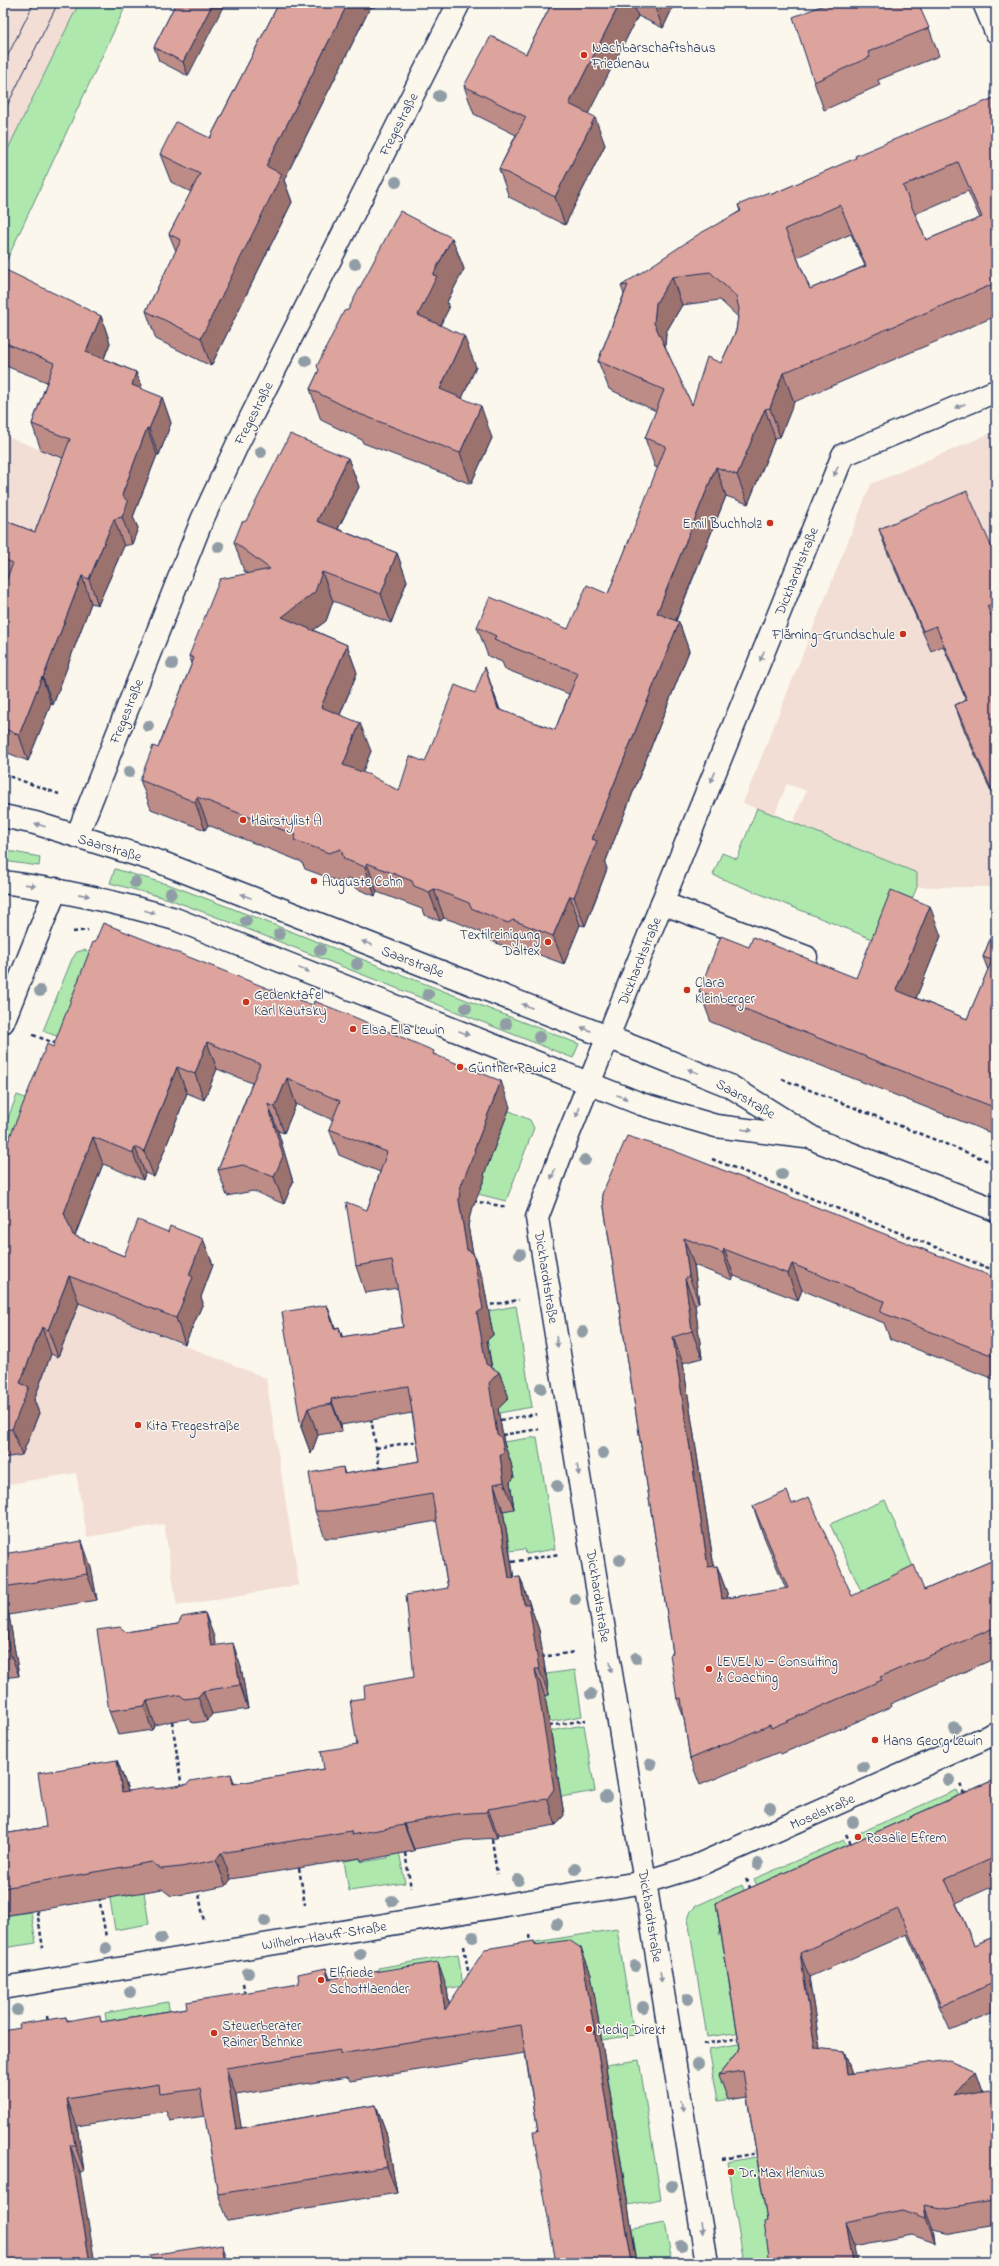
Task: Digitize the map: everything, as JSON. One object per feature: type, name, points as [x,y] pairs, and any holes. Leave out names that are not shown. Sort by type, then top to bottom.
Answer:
[{"type":"street","name":"Fregestraße","points":[[77,836],[202,520],[229,461],[459,3]]},
{"type":"street","points":[[984,3],[996,32]]},
{"type":"street","name":"Dickhardtstraße","points":[[707,2263],[537,1218],[589,1084],[843,455],[996,391]]},
{"type":"street","name":"Saarstraße","points":[[3,816],[77,836],[160,862],[608,1037],[730,1086],[810,1137],[996,1210]]},
{"type":"street","name":"Saarstraße","points":[[3,882],[56,889],[113,901],[175,919],[641,1104],[716,1126],[810,1137]]},
{"type":"street","points":[[3,1022],[56,889]]},
{"type":"street","points":[[662,903],[806,957]]},
{"type":"street","name":"Moselstraße","points":[[645,1882],[694,1867],[996,1733]]},
{"type":"street","name":"Wilhelm-Hauff-Straße","points":[[3,1988],[645,1882]]},
{"type":"path","points":[[3,774],[46,789]]},
{"type":"path","points":[[33,1035],[60,1045]]},
{"type":"path","points":[[776,1076],[996,1164]]},
{"type":"path","points":[[707,1157],[996,1271]]},
{"type":"path","points":[[470,1201],[510,1208]]},
{"type":"path","points":[[482,1306],[520,1300]]},
{"type":"path","points":[[500,1420],[539,1414]]},
{"type":"path","points":[[370,1415],[381,1477]]},
{"type":"path","points":[[502,1435],[541,1429]]},
{"type":"path","points":[[376,1448],[422,1440]]},
{"type":"path","points":[[512,1562],[562,1553]]},
{"type":"path","points":[[538,1657],[578,1652]]},
{"type":"path","points":[[549,1726],[589,1720]]},
{"type":"path","points":[[172,1721],[182,1790]]},
{"type":"path","points":[[959,1783],[967,1800]]},
{"type":"path","points":[[846,1834],[854,1850]]},
{"type":"path","points":[[492,1838],[497,1874]]},
{"type":"path","points":[[405,1853],[411,1888]]},
{"type":"path","points":[[299,1868],[305,1905]]},
{"type":"path","points":[[746,1879],[753,1894]]},
{"type":"path","points":[[198,1888],[204,1922]]},
{"type":"path","points":[[98,1890],[106,1937]]},
{"type":"path","points":[[37,1911],[43,1948]]},
{"type":"path","points":[[529,1935],[531,1950]]},
{"type":"path","points":[[464,1946],[470,1983]]},
{"type":"path","points":[[243,1983],[245,1997]]},
{"type":"path","points":[[47,2016],[49,2028]]},
{"type":"path","points":[[703,2044],[742,2038]]},
{"type":"path","points":[[721,2159],[761,2152]]},
{"type":"shaded area","points":[[3,3],[79,3],[3,159]]},
{"type":"shaded area","name":"Fläming-Grundschule","points":[[996,431],[996,887],[917,887],[917,873],[793,823],[806,791],[787,784],[774,816],[743,803],[871,484]]},
{"type":"shaded area","points":[[3,435],[80,465],[138,528],[132,544],[122,546],[109,583],[3,543]]},
{"type":"shaded area","name":"Kita Fregestraße","points":[[3,1272],[266,1378],[299,1585],[177,1606],[164,1524],[87,1537],[76,1473],[3,1485]]},
{"type":"green space","points":[[79,3],[127,3],[3,268],[3,159]]},
{"type":"green space","points":[[757,808],[917,873],[917,887],[892,947],[713,875],[722,853],[737,859]]},
{"type":"green space","points":[[3,850],[40,857],[39,866],[3,861]]},
{"type":"green space","points":[[115,869],[173,886],[579,1044],[573,1058],[169,899],[110,883]]},
{"type":"green space","points":[[84,950],[108,960],[75,1043],[43,1031],[72,959],[77,952]]},
{"type":"green space","points":[[17,1095],[50,1107],[13,1140],[3,1137],[3,1131]]},
{"type":"green space","points":[[510,1111],[530,1120],[534,1128],[506,1201],[478,1194],[485,1177],[480,1175],[494,1146],[502,1115]]},
{"type":"green space","points":[[516,1306],[532,1407],[499,1413],[487,1340],[493,1335],[490,1321],[483,1316],[483,1312]]},
{"type":"green space","points":[[537,1437],[555,1549],[526,1554],[525,1549],[510,1551],[503,1511],[514,1508],[510,1482],[513,1478],[507,1461],[503,1442]]},
{"type":"green space","points":[[885,1500],[921,1586],[873,1617],[830,1524]]},
{"type":"green space","points":[[575,1670],[582,1716],[549,1722],[544,1696],[549,1695],[546,1674]]},
{"type":"green space","points":[[584,1725],[595,1791],[561,1797],[550,1731]]},
{"type":"green space","points":[[956,1790],[969,1821],[871,1864],[857,1834]]},
{"type":"green space","points":[[844,1840],[857,1870],[768,1910],[754,1879]]},
{"type":"green space","points":[[399,1851],[405,1883],[349,1891],[344,1861],[361,1858],[362,1862],[388,1858],[387,1854]]},
{"type":"green space","points":[[105,1867],[144,1892],[149,1924],[115,1930]]},
{"type":"green space","points":[[742,1885],[755,1915],[724,1922],[719,1935],[726,1938],[742,2032],[707,2037],[688,1919],[691,1911],[696,1906]]},
{"type":"green space","points":[[31,1912],[36,1943],[3,1948],[3,1916]]},
{"type":"green space","points":[[617,1929],[634,2035],[602,2040],[540,1968],[536,1942]]},
{"type":"green space","points":[[458,1954],[463,1986],[383,1999],[378,1968]]},
{"type":"green space","points":[[168,2002],[174,2039],[110,2042],[105,2013]]},
{"type":"green space","points":[[744,2043],[752,2096],[718,2101],[709,2049]]},
{"type":"green space","points":[[639,2060],[661,2199],[628,2205],[606,2065]]},
{"type":"green space","points":[[762,2156],[774,2263],[744,2263],[727,2162]]},
{"type":"green space","points":[[665,2222],[672,2263],[637,2263],[632,2228]]},
{"type":"building","points":[[176,3],[213,3],[183,62],[154,47]]},
{"type":"building","points":[[279,3],[348,3],[266,166],[282,174],[201,338],[146,311],[181,240],[169,234],[200,174],[160,154],[176,122],[210,138]]},
{"type":"building","points":[[552,3],[620,3],[569,104],[595,117],[555,197],[499,169],[526,117],[464,86],[491,36],[526,54]]},
{"type":"building","points":[[829,3],[918,3],[929,28],[868,52],[870,57],[814,82],[793,17]]},
{"type":"building","points":[[996,97],[996,283],[783,373],[770,408],[765,409],[737,475],[716,467],[657,613],[679,622],[592,839],[597,841],[574,897],[570,896],[553,936],[513,920],[508,923],[471,908],[469,903],[434,889],[429,892],[414,886],[412,881],[367,863],[365,867],[344,859],[341,849],[329,853],[294,840],[296,835],[197,797],[195,802],[140,780],[153,746],[158,748],[194,658],[189,656],[220,579],[270,569],[234,542],[242,522],[246,521],[290,434],[348,458],[317,521],[397,553],[381,594],[322,572],[315,592],[282,617],[347,645],[321,707],[360,723],[343,765],[370,775],[399,791],[410,756],[425,762],[455,685],[475,693],[485,667],[498,709],[555,730],[578,673],[494,640],[496,636],[477,627],[490,597],[568,629],[587,585],[608,594],[666,446],[645,438],[664,390],[598,361],[628,285],[621,286],[699,234],[741,211],[738,205],[769,192],[770,195],[856,158],[855,156]],"holes":[[[958,162],[982,217],[926,240],[903,186]],[[840,205],[866,266],[810,289],[785,229]],[[710,272],[736,296],[739,309],[736,331],[721,363],[707,357],[692,405],[654,323],[656,303],[672,277]]]},
{"type":"building","points":[[400,211],[452,238],[433,275],[437,276],[418,315],[464,336],[440,389],[481,406],[460,453],[352,411],[310,389],[319,370],[317,366],[344,311],[348,310]]},
{"type":"building","points":[[6,270],[101,316],[86,352],[136,372],[132,385],[162,397],[149,429],[147,428],[122,495],[128,502],[122,517],[114,519],[89,579],[82,576],[43,678],[42,677],[19,735],[3,728],[3,588],[13,563],[3,559],[3,520],[35,532],[70,439],[32,424],[54,363],[3,342],[3,277]]},
{"type":"building","points":[[967,491],[992,548],[996,546],[996,602],[987,606],[996,627],[996,800],[955,705],[967,700],[936,626],[923,631],[879,529]]},
{"type":"building","points":[[891,890],[930,906],[896,990],[967,1019],[992,960],[983,957],[996,924],[996,1108],[699,991],[721,936],[749,947],[753,937],[856,978]]},
{"type":"building","points":[[103,923],[287,996],[313,1005],[314,1001],[347,1014],[434,1051],[433,1054],[501,1081],[460,1188],[459,1200],[467,1250],[473,1253],[483,1309],[477,1313],[486,1364],[499,1372],[489,1383],[497,1434],[501,1437],[504,1451],[500,1456],[504,1482],[494,1484],[509,1578],[520,1577],[524,1604],[529,1604],[539,1669],[535,1669],[554,1789],[547,1799],[488,1809],[487,1812],[455,1814],[404,1823],[404,1825],[352,1835],[351,1831],[221,1853],[216,1860],[181,1867],[161,1869],[152,1862],[3,1888],[3,1834],[46,1827],[38,1773],[117,1760],[122,1792],[153,1787],[156,1789],[188,1784],[190,1781],[231,1774],[233,1784],[324,1769],[321,1751],[357,1745],[350,1700],[365,1698],[364,1686],[414,1677],[406,1595],[448,1588],[432,1494],[329,1511],[315,1511],[309,1473],[343,1467],[344,1474],[420,1461],[408,1386],[331,1399],[332,1404],[308,1408],[301,1427],[282,1312],[327,1305],[334,1329],[339,1327],[341,1337],[403,1327],[400,1301],[392,1260],[356,1266],[346,1202],[367,1210],[387,1152],[329,1129],[340,1101],[287,1078],[275,1107],[268,1104],[283,1156],[274,1177],[243,1165],[218,1170],[260,1064],[207,1042],[195,1074],[177,1067],[144,1151],[135,1147],[133,1153],[93,1137],[64,1213],[73,1235],[124,1256],[138,1220],[168,1232],[170,1226],[203,1239],[189,1275],[193,1277],[176,1318],[69,1276],[48,1330],[42,1327],[20,1383],[29,1387],[12,1429],[3,1430],[3,1154],[47,1044],[53,1047],[93,942],[95,942]]},
{"type":"building","points":[[627,1136],[672,1150],[996,1278],[996,1357],[880,1312],[884,1301],[792,1264],[788,1274],[724,1249],[723,1253],[684,1238],[689,1276],[685,1279],[692,1331],[673,1337],[708,1567],[717,1566],[722,1599],[788,1588],[753,1506],[787,1491],[792,1504],[809,1497],[852,1596],[914,1565],[924,1590],[996,1559],[996,1627],[880,1677],[882,1680],[771,1728],[770,1725],[690,1759],[681,1698],[677,1699],[670,1654],[673,1653],[602,1194]]},
{"type":"building","points":[[82,1541],[87,1574],[3,1587],[3,1554]]},
{"type":"building","points":[[3,1613],[9,1650],[3,1650]]},
{"type":"building","points":[[205,1613],[211,1646],[233,1643],[240,1685],[203,1691],[198,1697],[185,1699],[180,1695],[147,1701],[144,1706],[109,1711],[97,1630],[120,1627],[126,1632],[178,1624],[182,1617]]},
{"type":"building","points":[[996,1779],[996,1857],[945,1879],[974,1945],[996,1936],[996,1996],[991,1984],[941,2006],[898,1909],[800,1953],[815,2048],[844,2051],[847,2074],[949,2060],[976,2071],[954,2096],[989,2090],[996,2098],[996,2173],[993,2200],[941,2209],[924,2206],[926,2218],[903,2210],[845,2222],[852,2263],[770,2263],[764,2222],[767,2221],[743,2071],[719,2075],[740,2048],[716,1903]]},
{"type":"building","points":[[569,1940],[581,1948],[632,2263],[556,2263],[533,2132],[538,2132],[521,2025],[340,2054],[340,2050],[226,2068],[236,2129],[376,2105],[387,2167],[218,2194],[200,2089],[160,2094],[159,2084],[67,2099],[75,2145],[70,2145],[90,2263],[3,2263],[3,2031],[20,2028],[19,2024],[66,2017],[67,2021],[100,2015],[101,2022],[187,2008],[186,2002],[299,1984],[298,1974],[326,1968],[328,1979],[438,1962],[445,2010],[485,1949],[534,1941],[535,1945]]},
{"type":"building","points":[[222,2244],[225,2263],[151,2263],[150,2255]]},
{"type":"tram line","points":[[3,65],[34,3]]},
{"type":"tram line","points":[[3,114],[58,3]]},
{"type":"place","name":"Nachbarschaftshaus Friedenau","points":[[584,55]]},
{"type":"place","name":"Emil Buchholz","points":[[770,523]]},
{"type":"place","name":"Fläming-Grundschule","points":[[903,634]]},
{"type":"place","name":"Hairstylist A","points":[[243,820]]},
{"type":"place","name":"Auguste Cohn","points":[[314,881]]},
{"type":"place","name":"Textilreinigung Daltex","points":[[548,942]]},
{"type":"place","name":"Clara Kleinberger","points":[[687,990]]},
{"type":"place","name":"Gedenktafel Karl Kautsky","points":[[246,1002]]},
{"type":"place","name":"Elsa Ella Lewin","points":[[353,1029]]},
{"type":"place","name":"Günther Rawicz","points":[[460,1067]]},
{"type":"place","name":"Kita Fregestraße","points":[[138,1425]]},
{"type":"place","name":"LEVEL N — Consulting & Coaching","points":[[709,1669]]},
{"type":"place","name":"Hans Georg Lewin","points":[[875,1740]]},
{"type":"place","name":"Rosalie Efrem","points":[[858,1837]]},
{"type":"place","name":"Elfriede Schottlaender","points":[[321,1980]]},
{"type":"place","name":"Mediq Direkt","points":[[589,2029]]},
{"type":"place","name":"Steuerberater Rainer Behnke","points":[[214,2033]]},
{"type":"place","name":"Dr. Max Henius","points":[[731,2172]]}]
